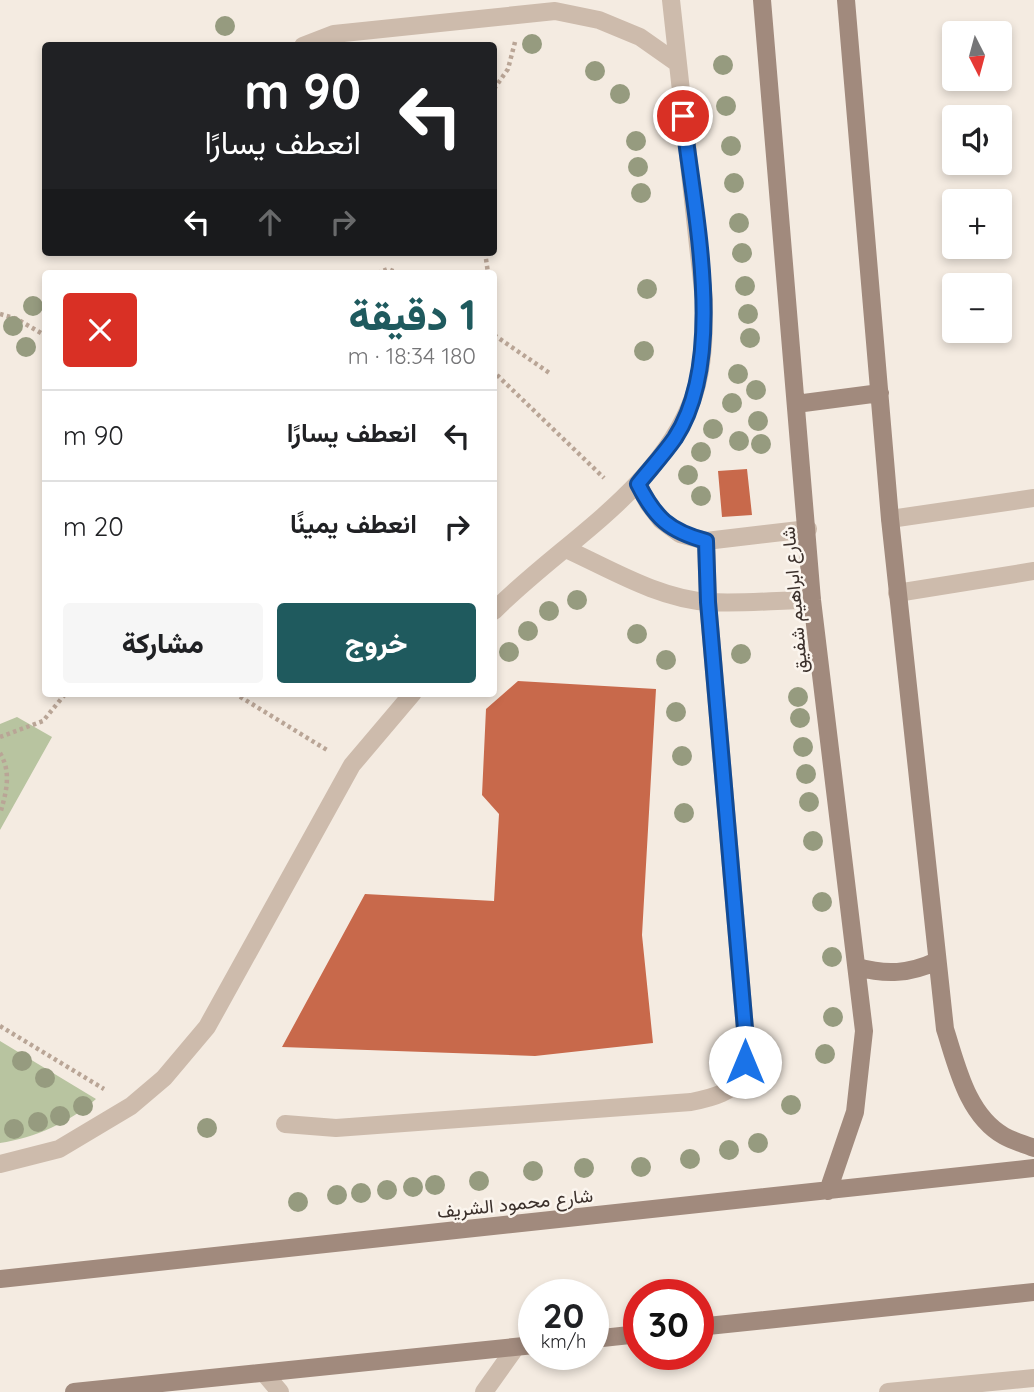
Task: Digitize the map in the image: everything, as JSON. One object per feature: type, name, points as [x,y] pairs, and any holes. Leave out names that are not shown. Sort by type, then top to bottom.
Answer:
[{"type":"street","points":[[555,11],[575,0]]},
{"type":"street","points":[[497,608],[638,484],[676,436],[694,394],[704,347],[704,300],[671,0]]},
{"type":"street","name":"شارع ابراهيم شفيق","points":[[762,0],[812,600],[864,1031],[862,1071],[855,1112],[828,1191]]},
{"type":"street","points":[[846,0],[897,593],[946,1029],[961,1081],[978,1111],[1002,1135],[1034,1148]]},
{"type":"street","points":[[313,42],[334,34],[555,11],[598,20],[630,33],[677,63]]},
{"type":"street","points":[[796,404],[880,393]]},
{"type":"street","points":[[638,484],[661,520],[680,534],[706,541],[808,529]]},
{"type":"street","points":[[890,519],[1034,498]]},
{"type":"street","points":[[285,1124],[336,1128],[691,1102],[721,1097],[738,1081],[745,1062],[745,1029],[708,602],[706,541]]},
{"type":"street","points":[[566,550],[644,585],[680,597],[708,602],[812,600]]},
{"type":"street","points":[[897,593],[1034,571]]},
{"type":"street","points":[[0,1164],[59,1149],[131,1106],[164,1079],[207,1027],[352,765],[410,697]]},
{"type":"street","points":[[857,967],[890,974],[917,971],[937,961]]},
{"type":"street","name":"شارع محمود الشريف","points":[[0,1279],[1034,1168]]},
{"type":"street","points":[[714,1325],[1034,1292]]},
{"type":"street","points":[[74,1392],[518,1347]]},
{"type":"street","points":[[484,1392],[518,1354]]},
{"type":"street","points":[[264,1373],[280,1392]]},
{"type":"street","points":[[888,1392],[1034,1378]]},
{"type":"path","points":[[497,85],[515,52],[516,34],[512,15]]},
{"type":"path","points":[[0,314],[17,319],[42,335]]},
{"type":"path","points":[[497,336],[551,374]]},
{"type":"path","points":[[497,375],[622,496]]},
{"type":"path","points":[[0,737],[43,721],[63,697]]},
{"type":"path","points":[[241,697],[352,765]]},
{"type":"path","points":[[0,753],[8,765],[7,790],[0,814]]},
{"type":"path","points":[[0,1026],[131,1106]]},
{"type":"green space","points":[[17,717],[52,737],[0,830],[0,724]]},
{"type":"green space","points":[[0,1041],[96,1099],[51,1128],[0,1143]]},
{"type":"building","points":[[747,469],[752,515],[722,517],[718,471]]},
{"type":"building","points":[[518,681],[656,689],[642,935],[653,1043],[535,1056],[282,1047],[365,894],[494,901],[499,814],[482,795],[486,709]]},
{"type":"route","points":[[683,116],[704,300],[704,347],[694,394],[676,436],[638,484],[661,520],[680,534],[706,541],[708,602],[745,1029],[745,1062]]}]
